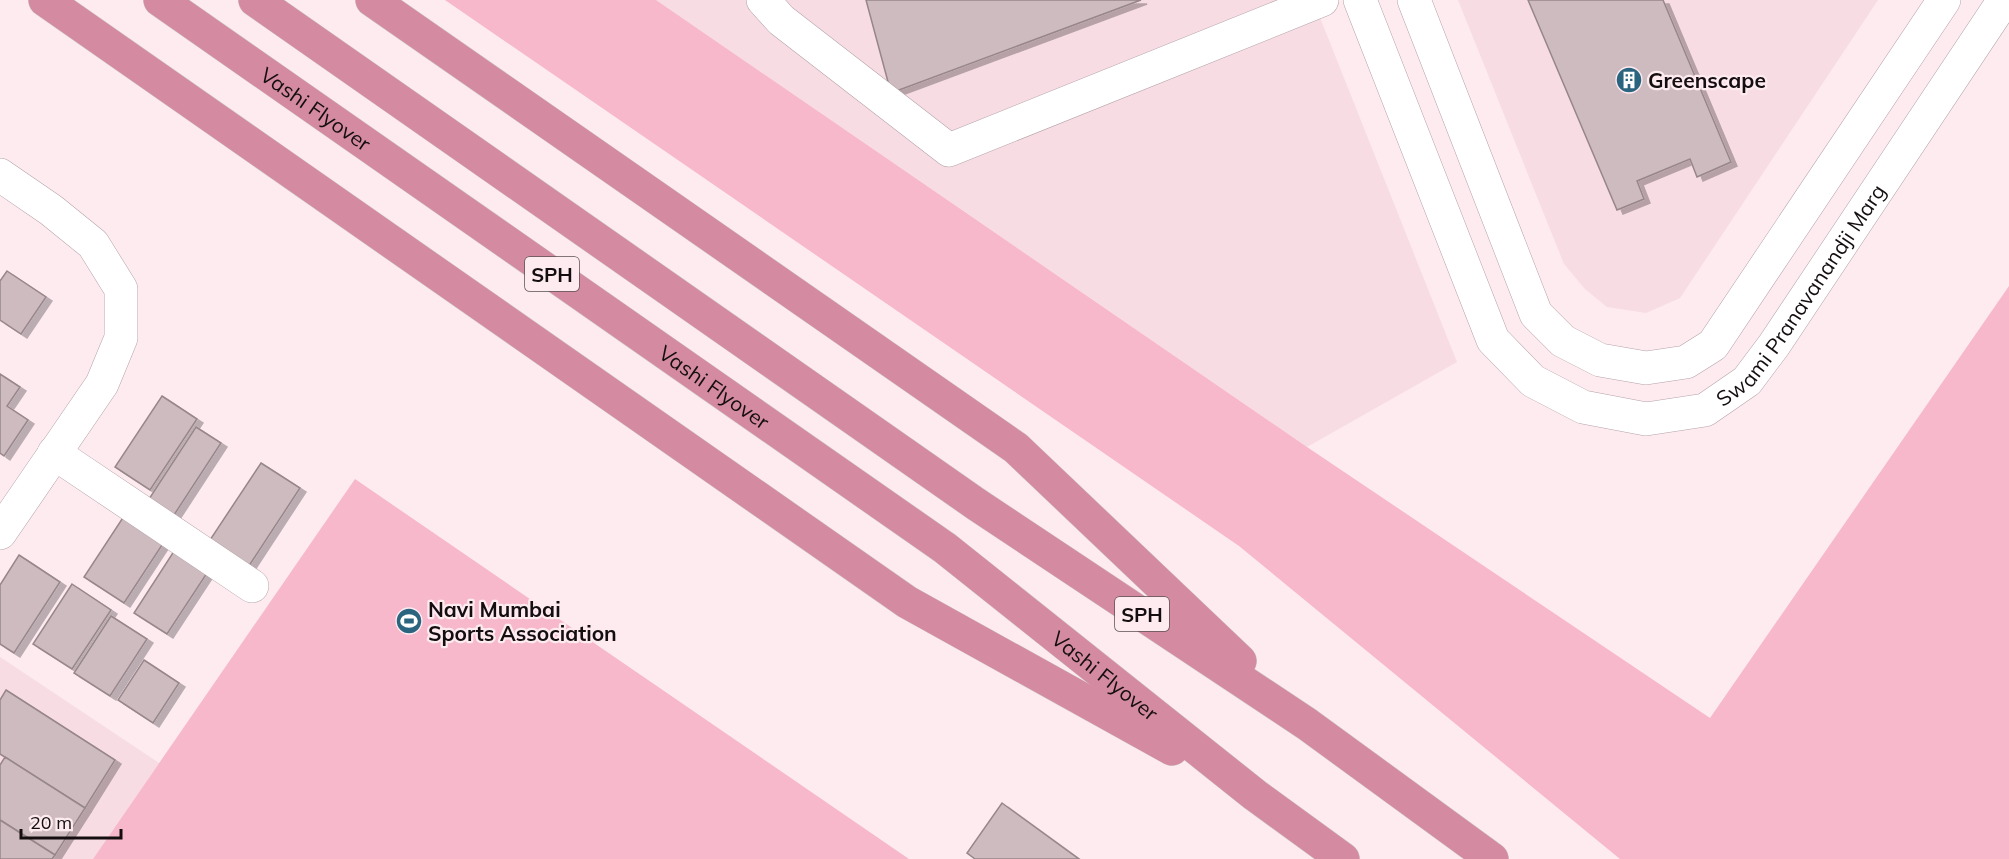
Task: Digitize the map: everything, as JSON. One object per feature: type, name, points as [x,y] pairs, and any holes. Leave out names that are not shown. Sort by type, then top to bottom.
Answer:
[{"type":"highway","points":[[45,0],[907,602],[1255,795]]},
{"type":"highway","name":"Vashi Flyover","points":[[160,0],[945,548],[1255,795]]},
{"type":"highway","name":"SPH","points":[[255,0],[976,504],[1307,724],[1492,859]]},
{"type":"highway","points":[[372,0],[1016,448],[1307,724]]},
{"type":"highway","name":"SPH","points":[[1255,795],[1343,859]]},
{"type":"street","points":[[763,0],[781,20],[949,150],[1322,0]]},
{"type":"street","name":"Swami Pranavanandji Marg","points":[[1360,0],[1493,340],[1533,381],[1583,407],[1646,419],[1705,410],[1748,381],[2004,0]]},
{"type":"street","name":"Swami Pranavanandji Marg","points":[[1414,0],[1536,314],[1563,341],[1600,360],[1646,368],[1686,362],[1713,345],[1944,0]]},
{"type":"street","points":[[0,174],[51,210],[93,244],[121,289],[121,338],[102,384],[0,533]]},
{"type":"street","points":[[54,453],[252,586]]},
{"type":"shaded area","points":[[445,0],[656,0],[1307,447],[1710,718],[2009,286],[2009,859],[1620,859],[1239,546]]},
{"type":"shaded area","points":[[656,0],[1313,0],[1457,362],[1307,447]]},
{"type":"shaded area","points":[[1458,0],[1878,0],[1680,298],[1646,313],[1607,307],[1585,289],[1564,264]]},
{"type":"shaded area","name":"Navi Mumbai Sports Association","points":[[355,479],[909,859],[93,859]]},
{"type":"shaded area","points":[[0,657],[159,763],[93,859],[0,859]]},
{"type":"building","points":[[866,0],[1141,0],[891,93]]},
{"type":"building","name":"Greenscape","points":[[1528,0],[1663,0],[1731,162],[1697,177],[1690,159],[1637,181],[1644,199],[1617,210]]},
{"type":"building","points":[[7,271],[46,297],[21,334],[0,320],[0,281]]},
{"type":"building","points":[[0,374],[20,387],[7,406],[28,420],[4,456],[0,453]]},
{"type":"building","points":[[162,396],[197,419],[150,490],[115,467]]},
{"type":"building","points":[[196,427],[221,443],[174,515],[149,499]]},
{"type":"building","points":[[261,463],[300,488],[245,572],[206,546]]},
{"type":"building","points":[[126,513],[166,539],[124,603],[84,577]]},
{"type":"building","points":[[178,545],[211,567],[167,634],[134,613]]},
{"type":"building","points":[[19,555],[60,582],[14,653],[0,644],[0,585]]},
{"type":"building","points":[[72,584],[111,610],[72,669],[33,644]]},
{"type":"building","points":[[111,616],[147,639],[110,696],[74,673]]},
{"type":"building","points":[[144,660],[179,683],[153,723],[118,700]]},
{"type":"building","points":[[6,690],[115,760],[85,808],[0,754],[0,700]]},
{"type":"building","points":[[5,757],[85,808],[55,855],[0,820],[0,765]]},
{"type":"building","points":[[1002,803],[1079,859],[975,859],[967,853]]},
{"type":"building","points":[[0,820],[55,855],[52,859],[0,859]]},
{"type":"place","name":"Greenscape","points":[[1629,80]]},
{"type":"place","name":"Navi Mumbai Sports Association","points":[[409,621]]}]
